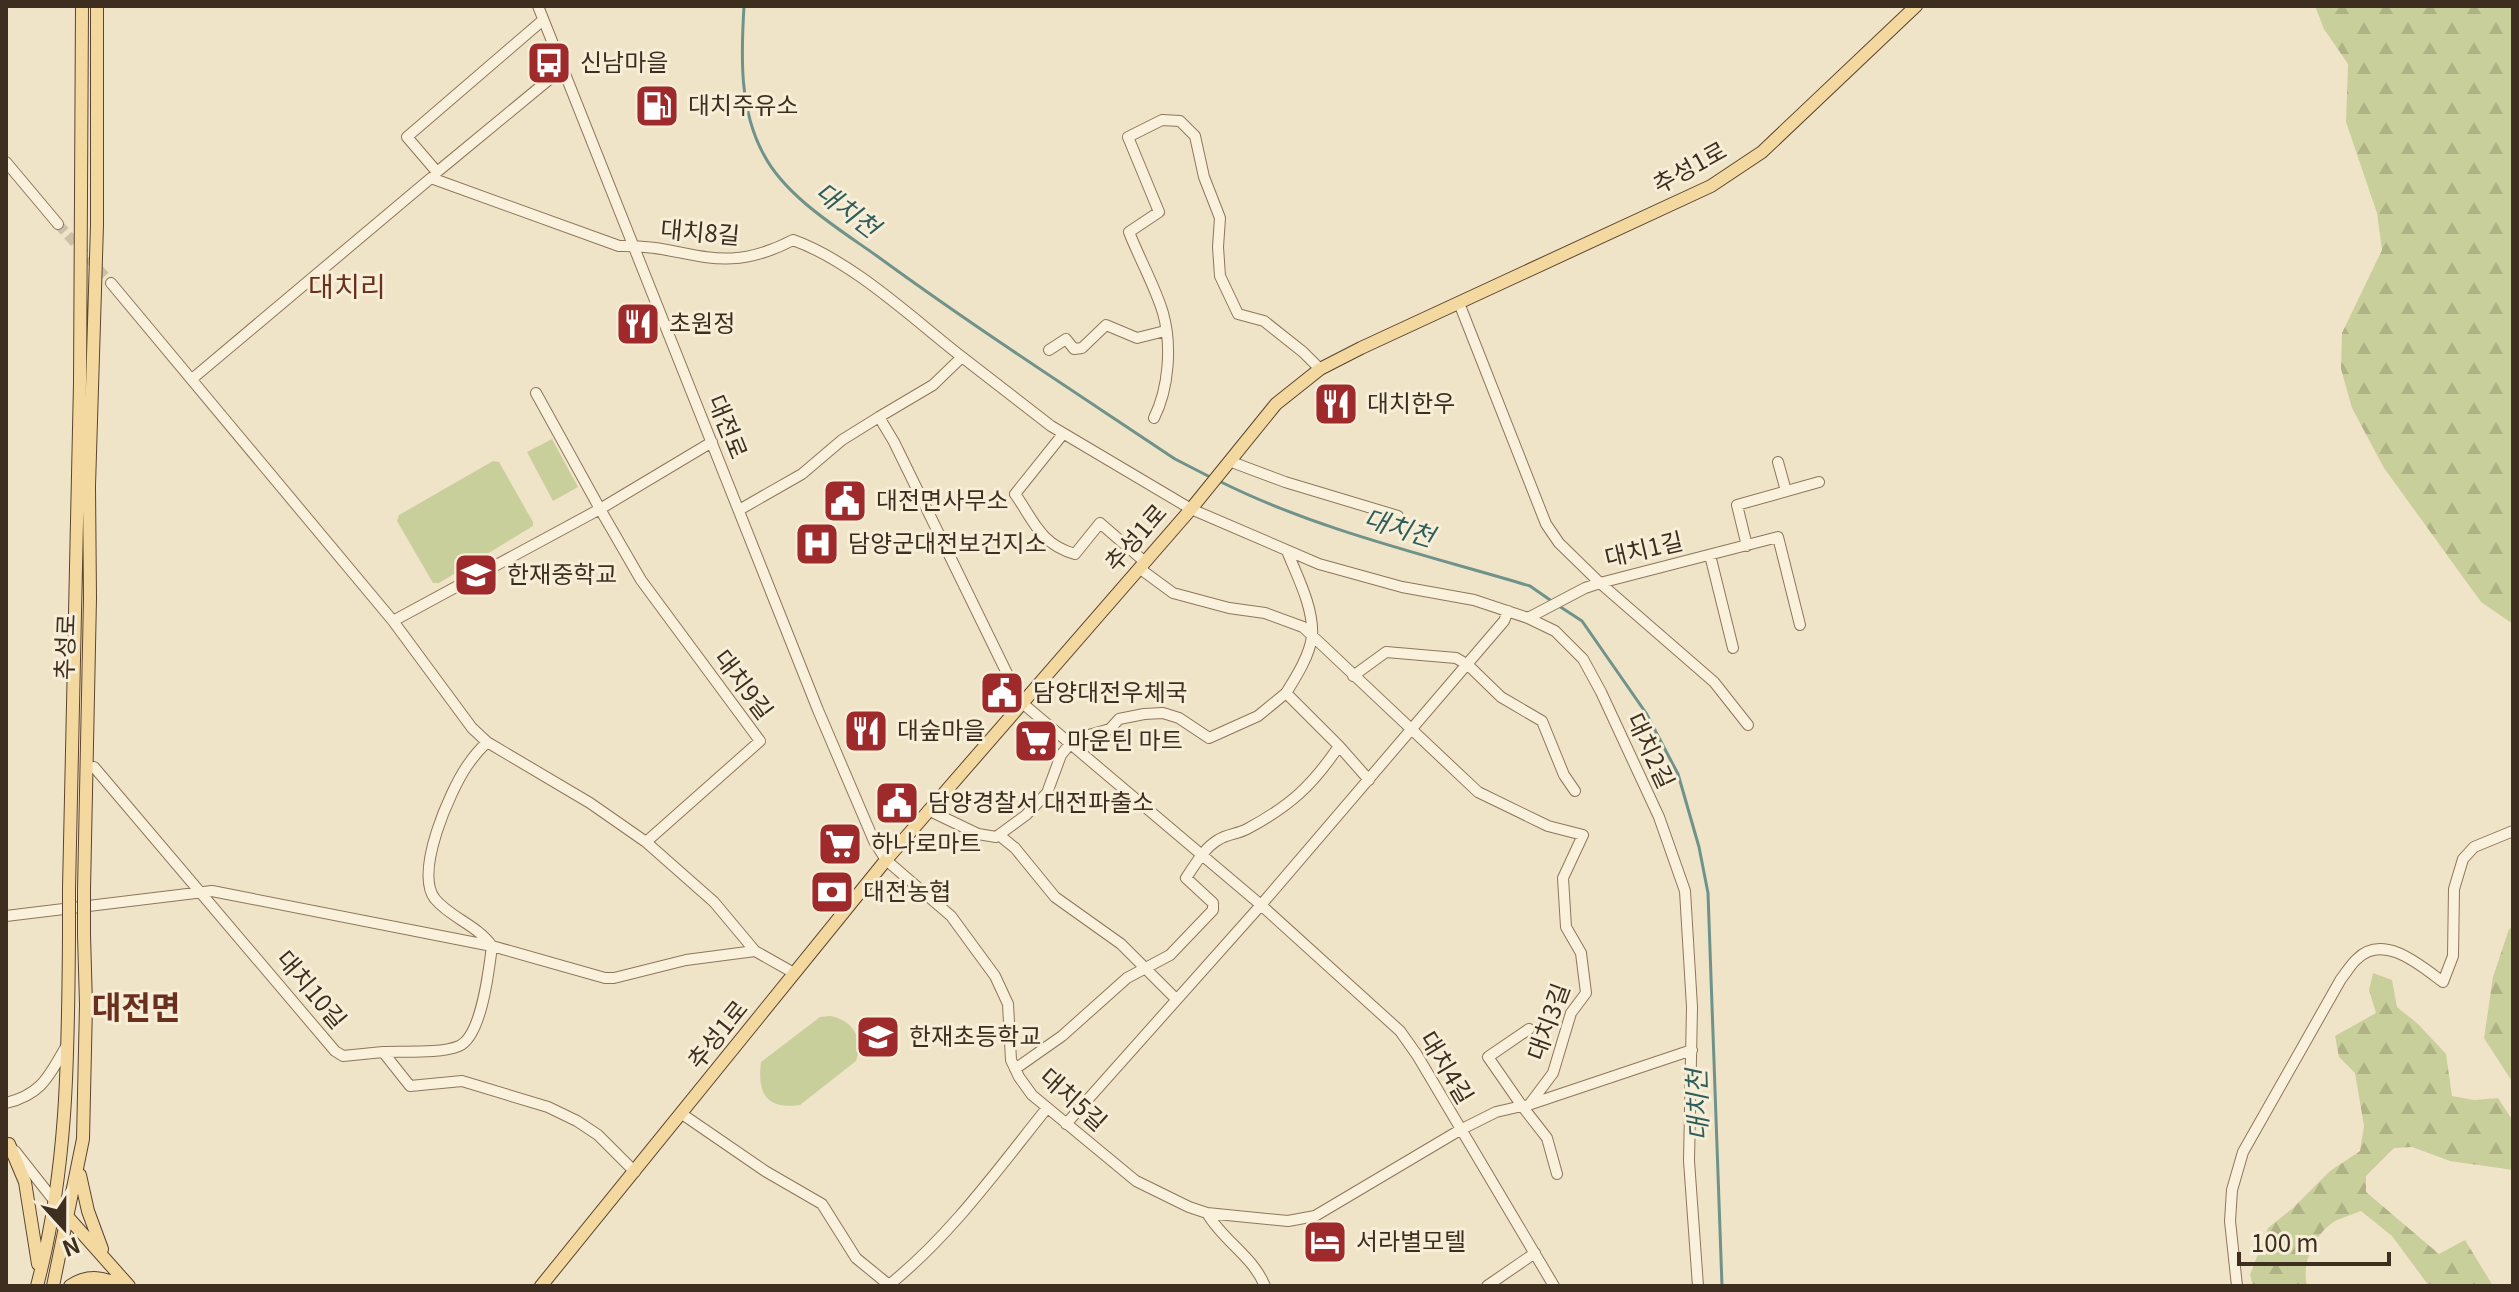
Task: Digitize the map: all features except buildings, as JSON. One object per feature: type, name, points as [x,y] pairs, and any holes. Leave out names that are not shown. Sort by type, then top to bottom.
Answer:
[{"type":"main road","name":"추성로","points":[[38,1282],[56,1203],[68,1093],[69,889],[80,383],[82,6]]},
{"type":"main road","name":"추성로","points":[[53,1286],[83,1139],[89,486],[97,225],[97,6]]},
{"type":"main road","name":"추성1로","points":[[541,1286],[886,860],[1191,509],[1276,404],[1320,369],[1711,186],[1762,152],[1916,6]]},
{"type":"main road","points":[[8,1142],[25,1182],[33,1224],[38,1282]]},
{"type":"main road","points":[[79,1160],[88,1211],[107,1259]]},
{"type":"main road","points":[[56,1203],[127,1286]]},
{"type":"main road","points":[[70,1286],[83,1278],[108,1280],[127,1286]]},
{"type":"street","name":"대전로","points":[[538,6],[867,827],[886,860]]},
{"type":"street","points":[[434,175],[407,137],[543,20]]},
{"type":"street","points":[[192,379],[563,68]]},
{"type":"street","points":[[1154,418],[1163,400],[1168,347],[1163,313],[1129,232],[1159,212],[1128,137],[1162,120],[1180,121],[1195,136],[1204,177],[1220,218],[1220,276],[1238,314],[1264,321],[1320,369]]},
{"type":"street","points":[[6,162],[58,224]]},
{"type":"street","name":"대치8길","points":[[434,175],[619,246],[633,245],[697,258],[733,260],[756,256],[793,240],[807,245],[868,283],[1063,434],[1191,509]]},
{"type":"street","points":[[111,283],[393,621],[472,728],[487,742],[590,803],[646,842],[714,902],[755,951],[794,973]]},
{"type":"street","name":"대치1길","points":[[1459,303],[1546,524],[1559,543],[1600,583],[1778,537],[1800,625]]},
{"type":"street","points":[[1049,350],[1066,339],[1074,349],[1082,348],[1106,325],[1137,338],[1165,331]]},
{"type":"street","points":[[739,510],[802,474],[842,440],[933,385],[962,357]]},
{"type":"street","points":[[536,393],[600,509]]},
{"type":"street","points":[[879,417],[902,457],[1021,702]]},
{"type":"street","name":"대치3길","points":[[1063,434],[1015,494],[1033,524],[1052,545],[1075,554],[1100,523],[1173,593],[1229,608],[1265,613],[1303,627],[1478,792],[1548,826],[1583,835],[1563,878],[1566,927],[1581,953],[1586,993],[1571,1013],[1553,1073],[1526,1105]]},
{"type":"street","points":[[393,621],[600,509],[712,442]]},
{"type":"street","points":[[1229,461],[1285,482],[1398,516]]},
{"type":"street","points":[[1778,462],[1786,491]]},
{"type":"street","points":[[1747,546],[1737,505],[1819,482]]},
{"type":"street","name":"대치9길","points":[[600,509],[641,580],[760,741],[646,842]]},
{"type":"street","name":"대치2길","points":[[1191,509],[1319,564],[1388,583],[1474,600],[1528,618],[1555,631],[1583,659],[1659,817],[1685,891],[1692,1007],[1689,1161],[1698,1286]]},
{"type":"street","points":[[928,810],[984,836],[996,837],[1026,815],[1047,793],[1061,755],[1070,744],[1078,738],[1110,729],[1119,719],[1163,713],[1179,718],[1209,738],[1258,716],[1286,693],[1298,674],[1312,636],[1306,600],[1287,551]]},
{"type":"street","points":[[1710,555],[1733,648]]},
{"type":"street","points":[[1528,618],[1600,583],[1714,682],[1748,725]]},
{"type":"street","points":[[1066,1124],[1413,731],[1504,621],[1508,611]]},
{"type":"street","points":[[1353,676],[1386,652],[1456,658],[1468,665],[1501,697],[1542,721],[1564,775],[1575,791]]},
{"type":"street","points":[[1286,693],[1369,780]]},
{"type":"street","name":"대치4길","points":[[1021,702],[1261,905],[1400,1031],[1554,1286]]},
{"type":"street","points":[[487,742],[458,782],[434,840],[427,876],[428,886],[437,901],[484,935],[492,946]]},
{"type":"street","points":[[1015,1069],[1062,1036],[1127,978],[1148,969],[1176,950],[1213,910],[1213,903],[1186,878],[1203,855],[1218,840],[1243,831],[1286,805],[1317,780],[1339,746]]},
{"type":"street","name":"대치10길","points":[[94,767],[335,1051],[343,1056],[449,1049],[465,1042],[479,1013],[492,946]]},
{"type":"street","points":[[2237,1286],[2230,1221],[2232,1190],[2243,1152],[2341,979],[2357,958],[2379,950],[2392,951],[2423,964],[2443,982],[2453,956],[2454,889],[2463,859],[2474,847],[2513,831]]},
{"type":"street","points":[[999,835],[1015,848],[1055,897],[1103,929],[1176,999]]},
{"type":"street","name":"대치5길","points":[[886,860],[951,916],[995,976],[1008,1004],[1009,1047],[1015,1069],[1024,1085],[1047,1108],[1136,1181],[1207,1213],[1258,1269],[1265,1286]]},
{"type":"street","points":[[6,916],[212,891],[492,946],[605,978],[686,960],[755,951]]},
{"type":"street","points":[[1529,1029],[1488,1057],[1526,1105],[1547,1138],[1557,1174]]},
{"type":"street","points":[[6,1103],[39,1090],[68,1043]]},
{"type":"street","points":[[1207,1213],[1288,1221],[1315,1216],[1496,1112],[1692,1050]]},
{"type":"street","points":[[383,1052],[410,1086],[462,1081],[548,1107],[598,1135],[635,1172]]},
{"type":"street","points":[[682,1114],[765,1171],[822,1204],[856,1258],[889,1285],[912,1266],[978,1192],[993,1180],[1047,1108]]},
{"type":"street","points":[[8,1142],[56,1203]]},
{"type":"street","points":[[1487,1286],[1535,1253]]},
{"type":"green space","points":[[2315,6],[2513,6],[2513,624],[2481,602],[2384,468],[2352,408],[2341,369],[2342,333],[2382,250],[2377,213],[2346,122],[2348,64],[2324,29]]},
{"type":"green space","points":[[552,439],[578,487],[553,501],[527,452]]},
{"type":"green space","points":[[493,461],[499,462],[533,526],[439,583],[433,583],[397,521],[399,515]]},
{"type":"green space","points":[[2513,927],[2513,1083],[2484,1038],[2493,977],[2509,929]]},
{"type":"green space","points":[[2373,973],[2392,980],[2397,1007],[2446,1054],[2452,1096],[2474,1100],[2498,1098],[2513,1121],[2513,1170],[2450,1161],[2412,1147],[2394,1148],[2366,1176],[2366,1192],[2439,1254],[2465,1240],[2493,1286],[2429,1286],[2392,1236],[2361,1211],[2329,1225],[2316,1240],[2306,1268],[2307,1286],[2253,1286],[2250,1275],[2268,1228],[2330,1171],[2360,1151],[2364,1126],[2355,1073],[2339,1057],[2335,1036],[2376,1013],[2369,990]]},
{"type":"green space","points":[[830,1016],[845,1022],[855,1032],[859,1045],[856,1061],[800,1105],[772,1102],[763,1091],[761,1062],[820,1017]]},
{"type":"waterway","name":"대치천","points":[[744,6],[742,63],[750,120],[764,155],[786,185],[830,223],[950,308],[1175,459],[1212,478]]},
{"type":"waterway","name":"대치천","points":[[1219,481],[1333,528],[1530,586],[1553,602]]},
{"type":"waterway","name":"대치천","points":[[1559,606],[1582,621],[1646,713],[1678,774],[1699,847],[1708,893],[1722,1286]]},
{"type":"tunnel","points":[[58,224],[111,283]]},
{"type":"place","name":"신남마을","points":[[549,63]]},
{"type":"place","name":"대치주유소","points":[[657,106]]},
{"type":"place","name":"초원정","points":[[638,324]]},
{"type":"place","name":"대치한우","points":[[1336,404]]},
{"type":"place","name":"대전면사무소","points":[[845,501]]},
{"type":"place","name":"담양군대전보건지소","points":[[817,544]]},
{"type":"place","name":"한재중학교","points":[[476,575]]},
{"type":"place","name":"담양대전우체국","points":[[1002,693]]},
{"type":"place","name":"대숲마을","points":[[866,731]]},
{"type":"place","name":"마운틴 마트","points":[[1036,741]]},
{"type":"place","name":"담양경찰서 대전파출소","points":[[897,803]]},
{"type":"place","name":"하나로마트","points":[[840,844]]},
{"type":"place","name":"대전농협","points":[[832,892]]},
{"type":"place","name":"한재초등학교","points":[[878,1037]]},
{"type":"place","name":"서라별모텔","points":[[1325,1242]]},
{"type":"district","name":"대치리","points":[[347,287]]},
{"type":"district","name":"대전면","points":[[136,1008]]}]
